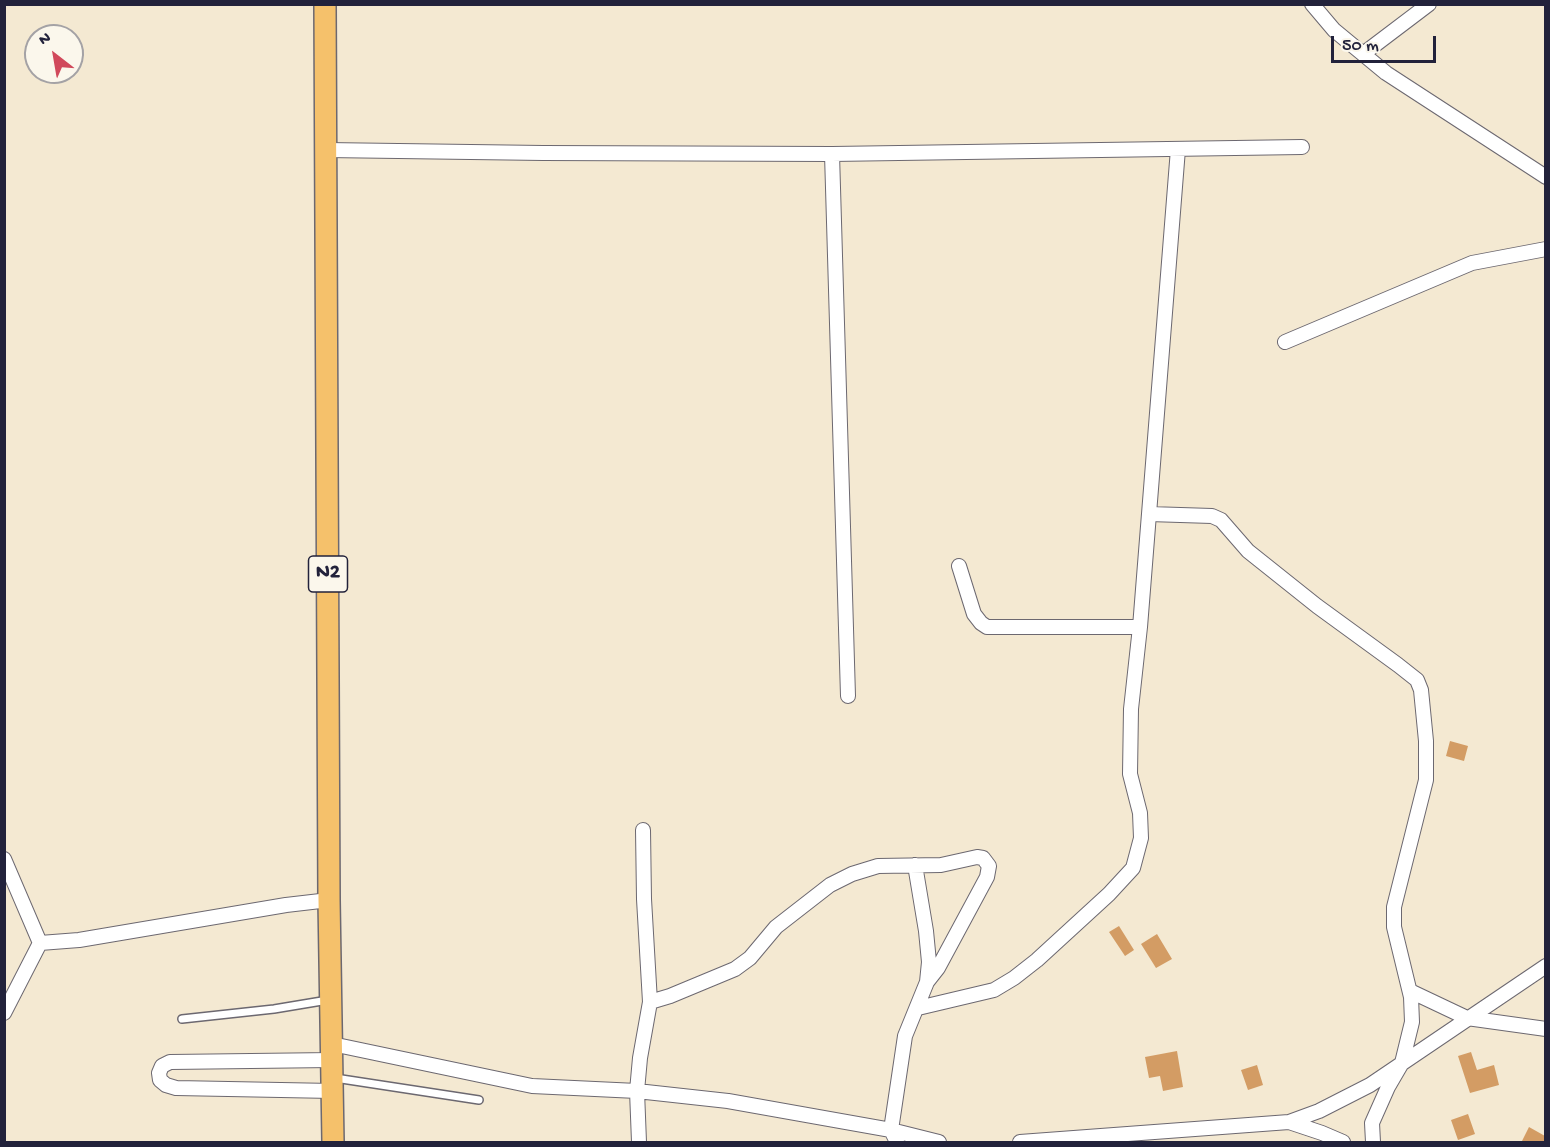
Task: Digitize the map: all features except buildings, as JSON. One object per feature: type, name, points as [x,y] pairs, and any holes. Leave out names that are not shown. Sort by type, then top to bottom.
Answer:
[{"type":"main road","name":"N2","points":[[325,4],[329,900],[333,1143]]},
{"type":"street","points":[[1312,4],[1334,30],[1386,73],[1545,177]]},
{"type":"street","points":[[1363,54],[1429,4]]},
{"type":"street","points":[[326,150],[832,154],[1302,147]]},
{"type":"street","points":[[918,1008],[994,990],[1014,978],[1093,909],[1133,868],[1141,838],[1140,813],[1130,774],[1131,709],[1140,627],[1178,149]]},
{"type":"street","points":[[832,154],[848,696]]},
{"type":"street","points":[[1285,342],[1472,263],[1545,249]]},
{"type":"street","points":[[1149,514],[1212,516],[1221,520],[1248,551],[1317,606],[1417,680],[1421,690],[1426,741],[1426,780],[1394,907],[1394,927],[1410,991],[1412,1022],[1402,1063],[1372,1123],[1373,1143]]},
{"type":"street","points":[[959,566],[974,614],[987,627],[1140,627]]},
{"type":"street","points":[[639,1143],[637,1091],[640,1058],[650,1002],[644,899],[643,830]]},
{"type":"street","points":[[650,1002],[679,993],[735,969],[750,958],[776,927],[837,881],[852,874],[878,866],[941,865],[977,857],[983,858],[988,866],[987,877],[938,968],[927,982]]},
{"type":"street","points":[[4,859],[40,943]]},
{"type":"street","points":[[894,1136],[905,1036],[927,982],[929,962],[915,865]]},
{"type":"street","points":[[40,943],[80,940],[286,905],[329,900]]},
{"type":"street","points":[[4,1013],[40,943]]},
{"type":"street","points":[[1020,1143],[1288,1122],[1319,1111],[1370,1085],[1545,966]]},
{"type":"street","points":[[1410,991],[1467,1018],[1545,1029]]},
{"type":"street","points":[[332,1068],[176,1088],[160,1080],[159,1073],[162,1066],[170,1062],[332,1068],[532,1086],[637,1091],[728,1101],[894,1136],[939,1143]]},
{"type":"street","points":[[1288,1122],[1322,1133],[1342,1143]]},
{"type":"lane","points":[[182,1019],[274,1009],[331,999]]},
{"type":"lane","points":[[332,1068],[479,1100]]}]
